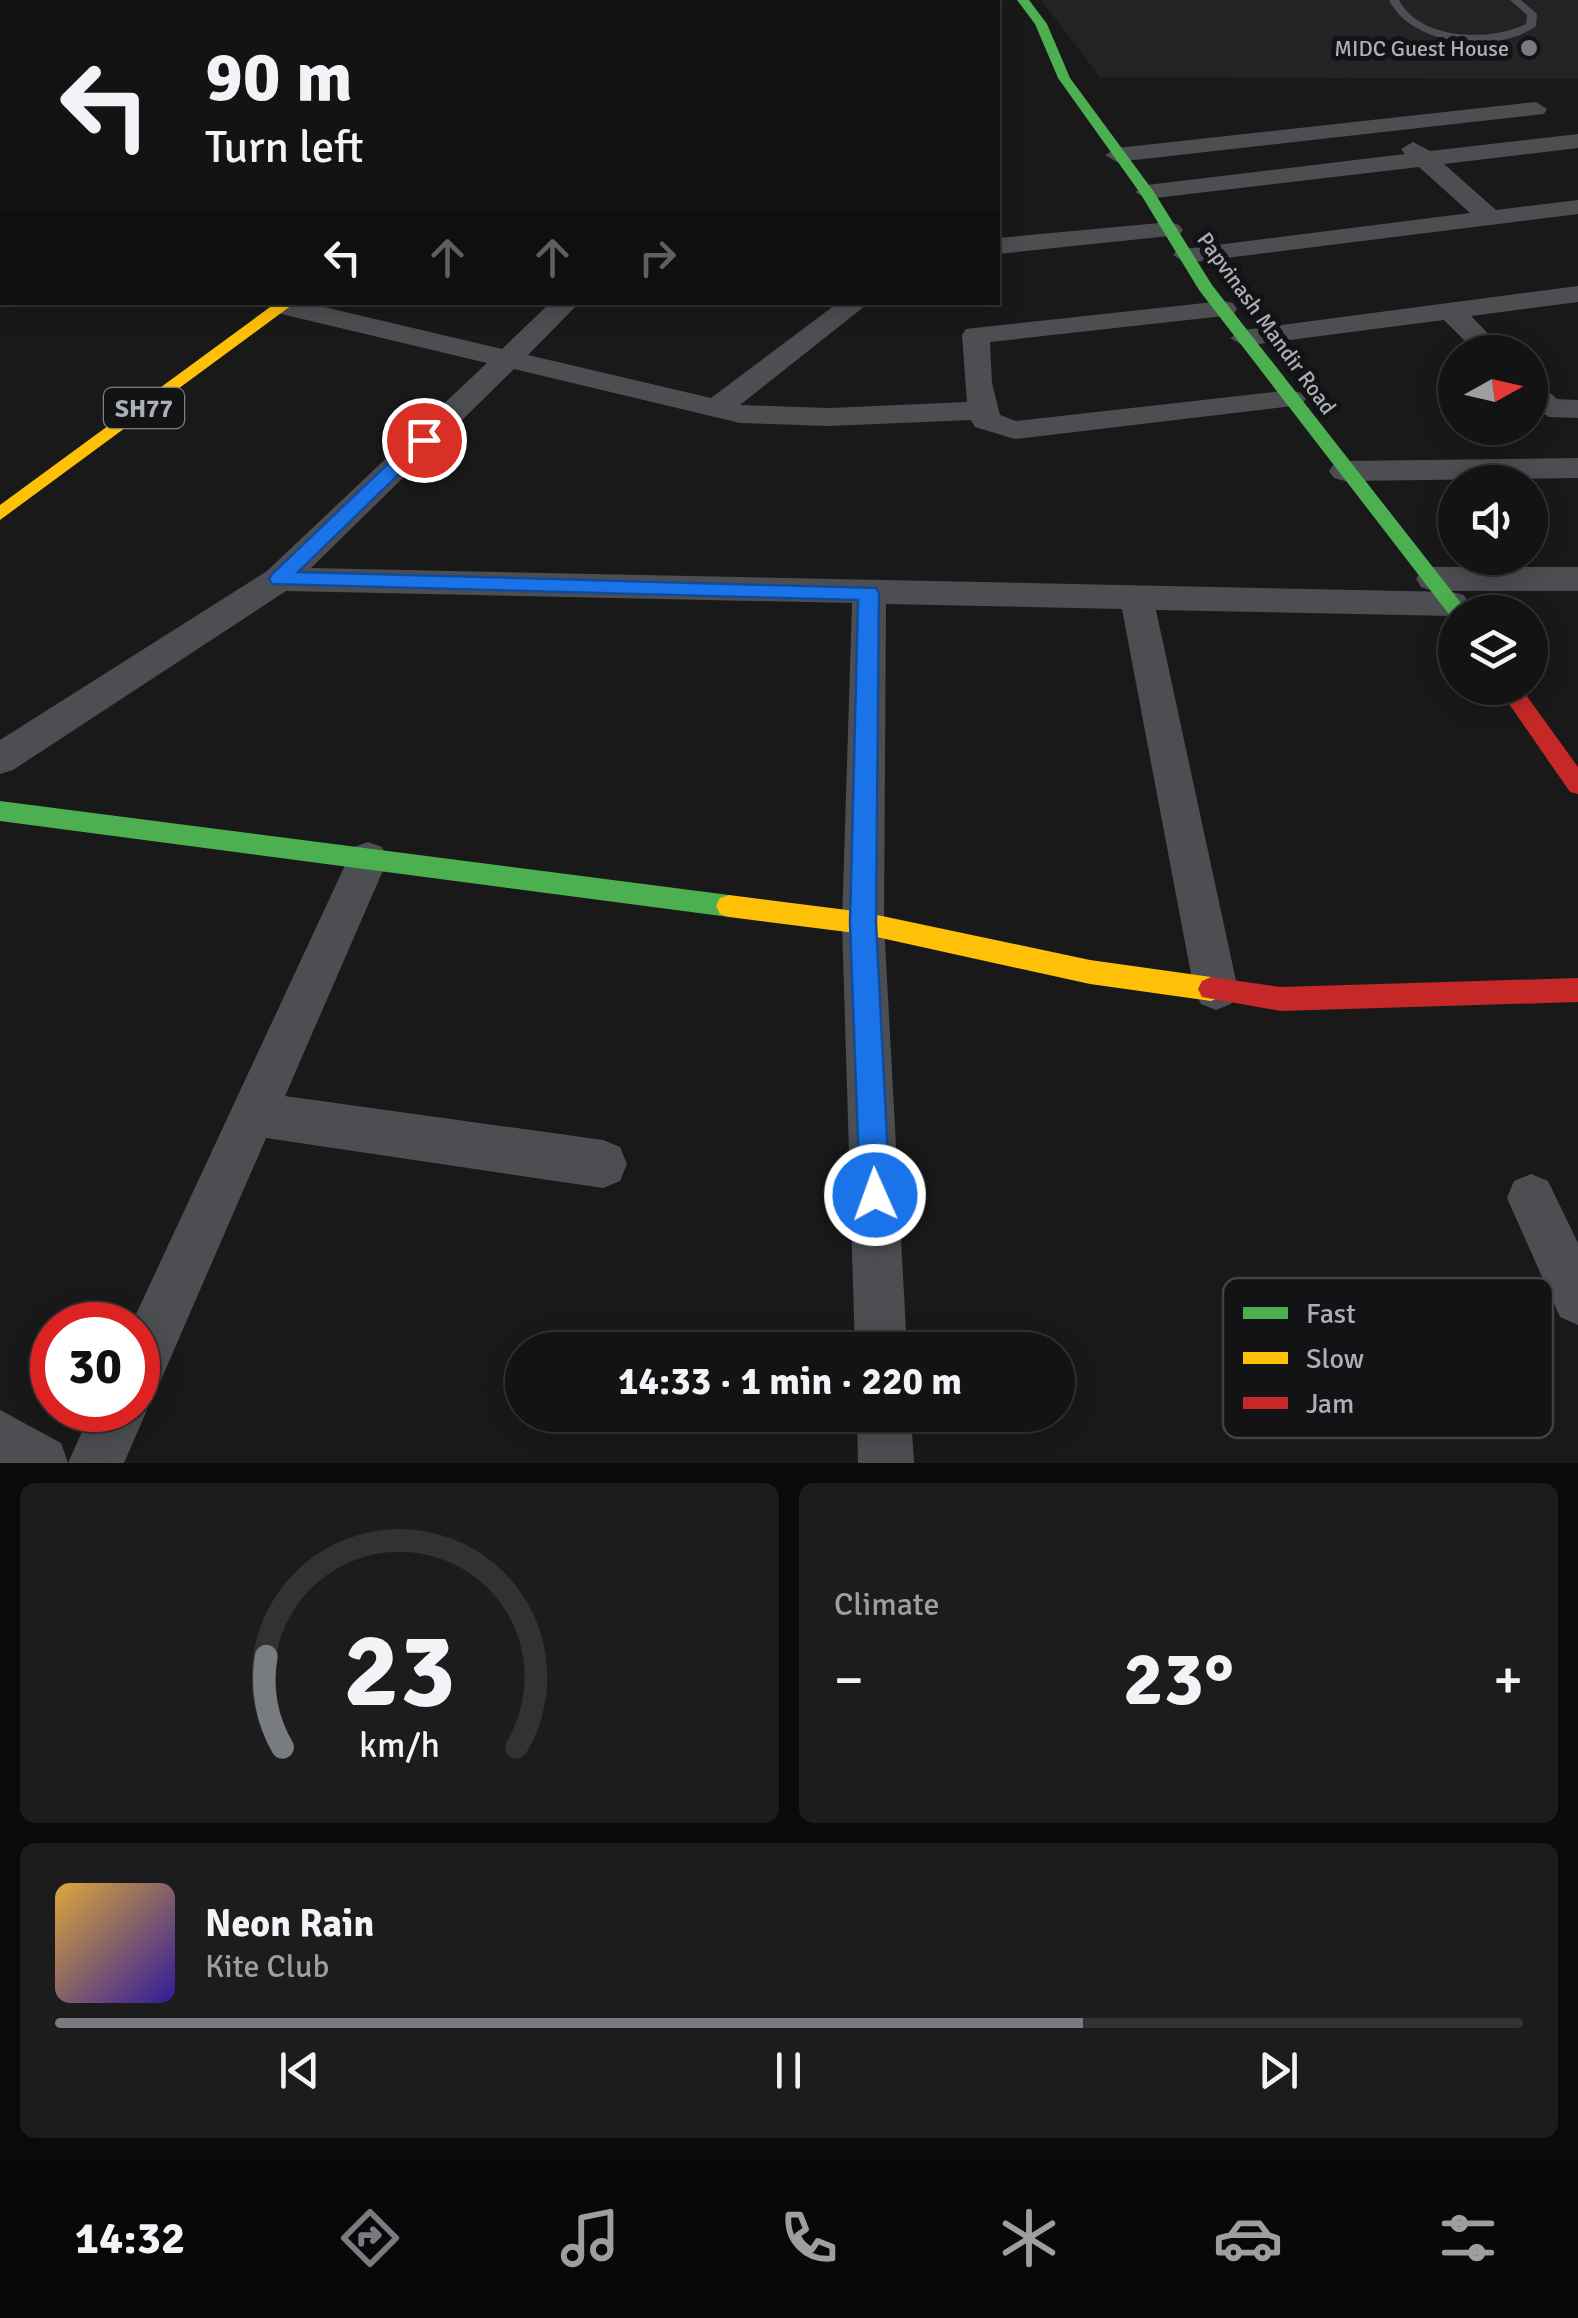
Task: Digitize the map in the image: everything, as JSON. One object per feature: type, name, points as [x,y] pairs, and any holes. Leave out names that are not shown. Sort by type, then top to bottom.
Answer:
[{"type":"street","name":"Papvinash Mandir Road","points":[[1024,0],[1041,24],[1064,78],[1146,192],[1222,310],[1444,595]]},
{"type":"street","points":[[1117,155],[1536,109]]},
{"type":"street","points":[[1384,126],[1490,218]]},
{"type":"street","points":[[1146,192],[1578,141]]},
{"type":"street","points":[[1186,256],[1578,206]]},
{"type":"street","points":[[1000,246],[1170,230]]},
{"type":"street","points":[[1244,338],[1578,294]]},
{"type":"street","name":"SH77","points":[[0,514],[284,305]]},
{"type":"street","points":[[289,305],[740,414],[829,416],[983,410]]},
{"type":"street","points":[[0,759],[279,579],[565,305]]},
{"type":"street","points":[[716,408],[853,305]]},
{"type":"street","points":[[1222,310],[976,335],[978,383],[986,420],[1015,430],[1290,400]]},
{"type":"street","points":[[1450,311],[1475,335]]},
{"type":"street","points":[[1548,407],[1578,409]]},
{"type":"street","points":[[1345,471],[1578,468]]},
{"type":"street","points":[[279,579],[1137,599],[1438,599]]},
{"type":"street","points":[[1475,595],[1578,580]]},
{"type":"street","points":[[869,593],[863,923],[881,1332]]},
{"type":"street","points":[[1137,599],[1216,990]]},
{"type":"street","points":[[1522,705],[1571,767]]},
{"type":"street","points":[[0,810],[863,923],[1090,972],[1281,999],[1578,990]]},
{"type":"street","points":[[160,1321],[368,859]]},
{"type":"street","points":[[253,1114],[604,1164]]},
{"type":"street","points":[[1531,1198],[1578,1299]]},
{"type":"street","points":[[96,1463],[110,1432]]},
{"type":"street","points":[[885,1432],[886,1463]]},
{"type":"street","points":[[0,1438],[41,1463]]},
{"type":"lane","points":[[1394,0],[1399,13],[1420,26],[1451,35],[1486,38],[1515,35],[1531,26],[1532,14],[1515,0]]},
{"type":"shaded area","points":[[1041,0],[1578,0],[1578,79],[1100,77]]},
{"type":"traffic: fast","points":[[1023,0],[1041,24],[1064,78],[1147,192],[1205,287],[1445,595]]},
{"type":"traffic: fast","points":[[0,811],[729,906]]},
{"type":"traffic: slow","points":[[0,514],[284,305]]},
{"type":"traffic: slow","points":[[729,906],[863,923],[1090,972],[1211,989]]},
{"type":"traffic: jam","points":[[1521,705],[1578,785]]},
{"type":"traffic: jam","points":[[1211,989],[1281,999],[1578,990]]},
{"type":"place","name":"MIDC Guest House","points":[[1529,48]]},
{"type":"route","points":[[424,440],[279,579],[869,593],[863,923],[875,1195]]}]
